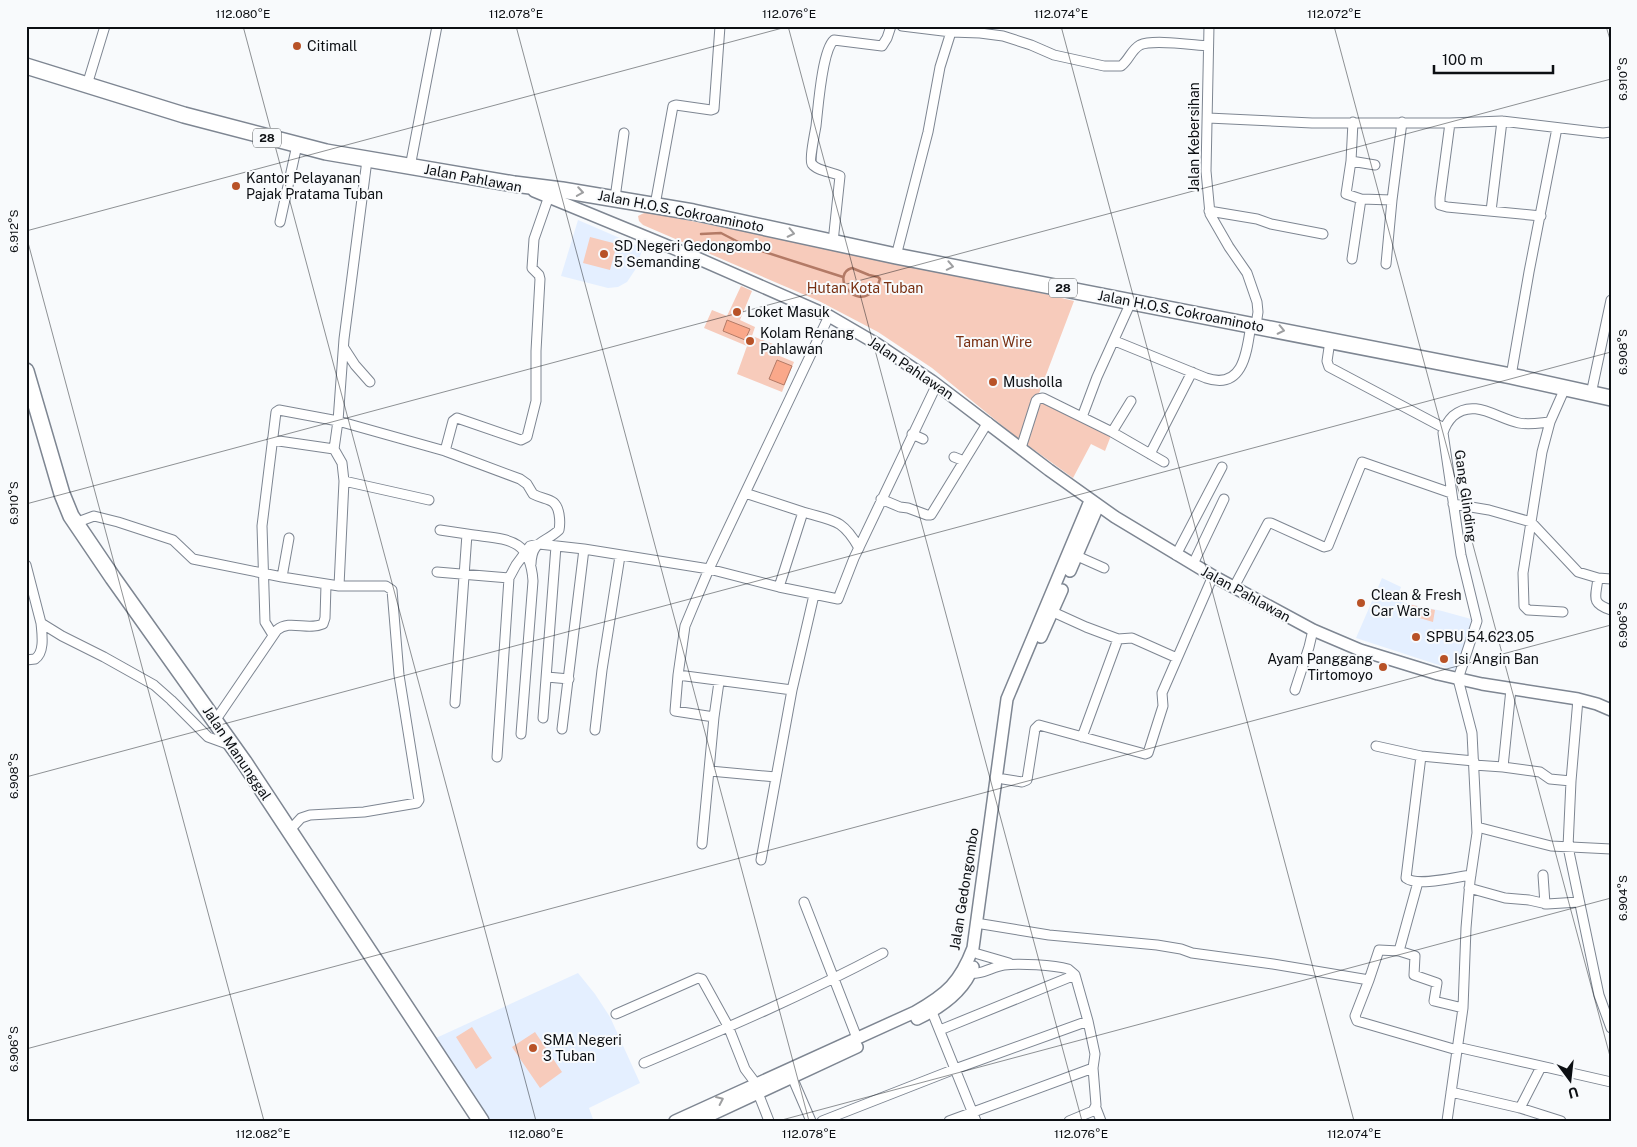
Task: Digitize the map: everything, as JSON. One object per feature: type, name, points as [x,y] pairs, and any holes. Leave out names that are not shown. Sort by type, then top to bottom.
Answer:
[{"type":"highway","name":"Jalan Pahlawan","points":[[26,66],[184,115],[297,145],[367,160],[514,184]]},
{"type":"highway","name":"Jalan H.O.S. Cokroaminoto","points":[[514,184],[655,205],[896,256],[1254,324],[1611,398]]},
{"type":"highway","name":"Jalan Manunggal","points":[[26,371],[62,494],[75,523],[232,746],[481,1121]]},
{"type":"street","points":[[87,85],[105,26]]},
{"type":"street","points":[[410,167],[437,26]]},
{"type":"street","points":[[655,205],[673,106],[714,109],[720,26]]},
{"type":"street","points":[[833,242],[840,177],[838,174],[812,166],[810,161],[814,145],[821,80],[830,44],[834,40],[882,46],[891,26]]},
{"type":"street","points":[[902,26],[1003,36],[1031,44],[1054,55],[1104,66],[1121,66],[1128,60],[1134,49],[1140,45],[1152,42],[1208,46]]},
{"type":"street","name":"Jalan Kebersihan","points":[[1115,341],[1214,381],[1222,381],[1237,372],[1244,363],[1258,312],[1257,302],[1247,273],[1229,247],[1209,211],[1206,171],[1209,26]]},
{"type":"street","points":[[896,256],[928,132],[940,67],[951,32]]},
{"type":"street","points":[[1208,118],[1312,123],[1502,121],[1603,133],[1611,132]]},
{"type":"street","points":[[1491,211],[1502,121]]},
{"type":"street","points":[[1353,122],[1351,161],[1346,194],[1362,199],[1392,200]]},
{"type":"street","points":[[1386,264],[1402,122]]},
{"type":"street","points":[[1450,123],[1440,192],[1440,205],[1541,216]]},
{"type":"street","points":[[1511,376],[1557,128]]},
{"type":"street","points":[[615,198],[624,133]]},
{"type":"street","points":[[280,222],[297,145]]},
{"type":"street","points":[[339,586],[344,481],[342,463],[334,448],[367,160]]},
{"type":"street","points":[[1351,161],[1374,165]]},
{"type":"street","name":"Jalan Pahlawan","points":[[514,184],[549,196],[697,258],[829,316],[877,344],[937,384],[1094,503],[1176,555],[1313,630],[1360,650],[1458,679],[1578,699],[1611,710]]},
{"type":"street","points":[[445,451],[453,421],[457,418],[521,440],[527,437],[536,401],[536,351],[540,279],[532,268],[534,239],[549,196]]},
{"type":"street","points":[[1352,259],[1362,199]]},
{"type":"street","points":[[1209,211],[1257,219],[1272,224],[1323,234]]},
{"type":"street","points":[[1591,394],[1611,300]]},
{"type":"street","points":[[1082,417],[1097,377],[1115,341],[1131,302]]},
{"type":"street","points":[[714,717],[675,712],[685,626],[709,569],[829,316]]},
{"type":"street","points":[[1330,341],[1327,360],[1329,367],[1444,428],[1456,414],[1462,410],[1474,408],[1483,409],[1491,414],[1528,424],[1550,422]]},
{"type":"street","points":[[344,348],[355,365],[370,382]]},
{"type":"street","points":[[1150,454],[1192,372]]},
{"type":"street","points":[[497,757],[509,578],[511,572],[531,545],[540,544],[584,549],[709,569],[779,587],[839,599],[881,499],[937,384]]},
{"type":"street","points":[[1563,612],[1528,610],[1524,606],[1523,573],[1542,452],[1550,422],[1564,388]]},
{"type":"street","points":[[1021,448],[1038,399],[1043,398],[1112,432],[1164,462]]},
{"type":"street","points":[[1112,432],[1131,401]]},
{"type":"street","points":[[273,635],[265,624],[262,526],[277,411],[338,421],[445,451],[520,479],[527,484],[533,494],[554,502],[558,509],[560,528],[554,535],[533,550],[530,564]]},
{"type":"street","points":[[881,499],[900,507],[931,515],[988,422]]},
{"type":"street","name":"Gang Glinding","points":[[1444,428],[1461,555],[1477,620],[1458,679]]},
{"type":"street","points":[[912,434],[923,438]]},
{"type":"street","points":[[272,440],[334,448]]},
{"type":"street","points":[[954,457],[964,462]]},
{"type":"street","points":[[1234,587],[1269,523],[1324,547],[1328,546],[1362,462],[1452,493]]},
{"type":"street","points":[[1176,555],[1222,467]]},
{"type":"street","points":[[344,481],[430,500]]},
{"type":"street","points":[[745,493],[838,522],[848,531],[859,548]]},
{"type":"street","points":[[1193,564],[1224,499]]},
{"type":"street","name":"Jalan Gedongombo","points":[[698,1121],[715,1117],[759,1089],[857,1038],[915,1012],[934,1001],[966,972],[973,948],[1005,739],[1017,690],[1076,556],[1094,503]]},
{"type":"street","name":"Jalan Gedongombo","points":[[675,1121],[792,1077],[932,1012],[955,994],[978,954],[1003,779],[1007,699],[1010,688],[1094,503]]},
{"type":"street","points":[[1453,504],[1489,510],[1531,522],[1578,572],[1598,578],[1611,579]]},
{"type":"street","points":[[779,587],[803,512]]},
{"type":"street","points":[[75,523],[94,516],[174,540],[194,559],[326,584],[339,586],[386,586],[392,590],[400,685],[419,800],[417,803],[364,812],[310,815],[300,818],[289,831]]},
{"type":"street","points":[[440,530],[509,540],[525,552],[530,564],[533,581],[521,734]]},
{"type":"street","points":[[455,703],[467,534]]},
{"type":"street","points":[[282,577],[289,538]]},
{"type":"street","points":[[543,718],[556,546]]},
{"type":"street","points":[[562,728],[584,549]]},
{"type":"street","points":[[595,730],[602,670],[620,556]]},
{"type":"street","points":[[1076,556],[1104,568]]},
{"type":"street","points":[[26,565],[41,623],[42,647],[40,654],[35,659],[26,660]]},
{"type":"street","points":[[437,572],[509,578]]},
{"type":"street","points":[[1003,779],[1022,782],[1027,780],[1036,726],[1041,725],[1145,754],[1148,753],[1163,706],[1161,695],[1213,576]]},
{"type":"street","points":[[1598,578],[1596,600],[1600,606],[1611,610]]},
{"type":"street","points":[[215,721],[277,630],[286,624],[313,627],[323,624],[326,618],[326,584]]},
{"type":"street","points":[[761,860],[792,690],[814,595]]},
{"type":"street","points":[[1052,612],[1086,628],[1118,639],[1132,638],[1177,658]]},
{"type":"street","points":[[41,623],[154,685],[208,737],[232,746]]},
{"type":"street","points":[[1295,690],[1313,630]]},
{"type":"street","points":[[1082,737],[1118,639]]},
{"type":"street","points":[[678,675],[719,682],[792,690]]},
{"type":"street","points":[[547,677],[568,679]]},
{"type":"street","points":[[1447,1121],[1463,1008],[1469,888],[1475,850],[1476,827],[1471,727],[1458,679]]},
{"type":"street","points":[[702,844],[719,682]]},
{"type":"street","points":[[1503,767],[1511,689]]},
{"type":"street","points":[[1578,699],[1568,847],[1579,902],[1611,1028]]},
{"type":"street","points":[[1376,746],[1421,756],[1540,772],[1550,779],[1571,781]]},
{"type":"street","points":[[1421,756],[1406,875],[1408,880],[1418,882],[1470,875]]},
{"type":"street","points":[[710,771],[776,777]]},
{"type":"street","points":[[1476,827],[1533,842],[1568,847],[1610,849],[1611,853]]},
{"type":"street","points":[[1543,875],[1545,904]]},
{"type":"street","points":[[1399,951],[1418,882]]},
{"type":"street","points":[[1469,888],[1505,898],[1529,900],[1545,904],[1558,905],[1579,902]]},
{"type":"street","points":[[804,902],[857,1038]]},
{"type":"street","points":[[982,924],[1049,935],[1165,946],[1192,953],[1369,980]]},
{"type":"street","points":[[1463,1008],[1434,1001],[1437,983],[1414,975],[1415,956],[1399,951],[1379,950],[1355,1016],[1357,1021],[1457,1048],[1611,1082]]},
{"type":"street","points":[[644,1063],[833,979],[883,953]]},
{"type":"street","points":[[978,954],[1014,964],[1065,968],[1075,976],[1094,1049],[1093,1068],[1096,1108],[1101,1121]]},
{"type":"street","points":[[966,972],[1014,964]]},
{"type":"street","points":[[940,1030],[1075,976]]},
{"type":"street","points":[[616,1014],[698,978],[702,979],[706,983],[728,1026],[745,1069],[759,1089],[769,1121]]},
{"type":"street","points":[[932,1012],[976,1121]]},
{"type":"street","points":[[822,1121],[955,1069],[1088,1022]]},
{"type":"street","points":[[1520,1108],[1541,1067]]},
{"type":"street","points":[[949,1121],[1093,1068]]},
{"type":"street","points":[[792,1077],[811,1121]]},
{"type":"street","points":[[1451,1092],[1520,1108],[1560,1121]]},
{"type":"street","points":[[1069,1121],[1096,1108]]},
{"type":"shaded area","name":"SD Negeri Gedongombo 5 Semanding","points":[[578,220],[643,248],[635,270],[627,282],[618,287],[608,288],[561,276]]},
{"type":"shaded area","points":[[727,320],[750,329],[745,340],[723,331]]},
{"type":"shaded area","points":[[777,360],[792,366],[784,385],[769,379]]},
{"type":"shaded area","points":[[1382,578],[1401,587],[1396,601],[1471,619],[1470,631],[1457,671],[1356,638]]},
{"type":"shaded area","name":"SMA Negeri 3 Tuban","points":[[578,973],[610,1017],[640,1083],[589,1108],[593,1119],[588,1121],[490,1121],[436,1038]]},
{"type":"green space","name":"Taman Wire","points":[[646,212],[914,265],[1074,301],[1021,441],[932,368],[878,332],[819,301],[643,225],[639,221],[638,216]]},
{"type":"green space","points":[[590,237],[617,244],[610,270],[583,263]]},
{"type":"green space","name":"Kolam Renang Pahlawan","points":[[741,286],[752,291],[740,320],[755,327],[752,336],[778,346],[775,354],[794,362],[782,392],[737,374],[747,346],[704,328],[712,310],[727,316]]},
{"type":"green space","points":[[1040,400],[1112,433],[1105,451],[1091,444],[1073,478],[1026,444]]},
{"type":"green space","points":[[1408,604],[1435,610],[1433,622],[1406,614]]},
{"type":"green space","points":[[472,1027],[492,1058],[476,1069],[456,1037]]},
{"type":"green space","points":[[535,1032],[562,1072],[540,1088],[512,1047]]},
{"type":"waterway","points":[[701,234],[721,233],[746,246],[843,277]]},
{"type":"waterway","points":[[852,268],[880,279],[874,290],[867,296],[859,297],[853,294],[844,283],[843,277],[852,268]]},
{"type":"place","name":"Citimall","points":[[297,46]]},
{"type":"place","name":"Kantor Pelayanan Pajak Pratama Tuban","points":[[236,186]]},
{"type":"place","name":"SD Negeri Gedongombo 5 Semanding","points":[[604,254]]},
{"type":"place","name":"Loket Masuk","points":[[737,312]]},
{"type":"place","name":"Kolam Renang Pahlawan","points":[[750,341]]},
{"type":"place","name":"Musholla","points":[[993,382]]},
{"type":"place","name":"Clean & Fresh Car Wars","points":[[1361,603]]},
{"type":"place","name":"SPBU 54.623.05","points":[[1416,637]]},
{"type":"place","name":"Isi Angin Ban","points":[[1444,659]]},
{"type":"place","name":"Ayam Panggang Tirtomoyo","points":[[1383,667]]},
{"type":"place","name":"SMA Negeri 3 Tuban","points":[[533,1048]]},
{"type":"park label","name":"Hutan Kota Tuban","points":[[865,288]]}]
